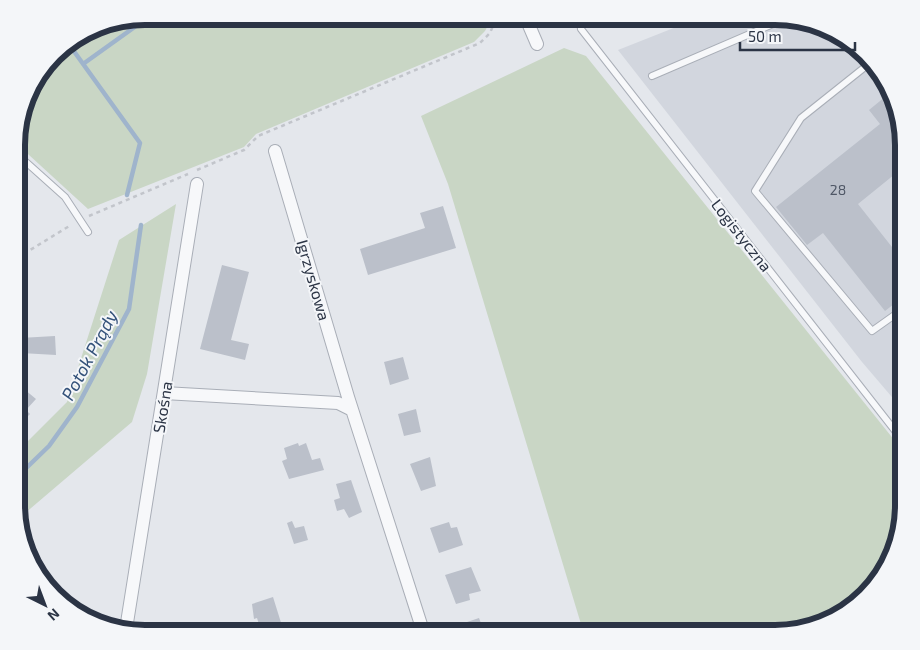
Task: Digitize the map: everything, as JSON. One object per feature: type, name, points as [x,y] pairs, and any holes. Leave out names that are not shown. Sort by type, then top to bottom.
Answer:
[{"type":"street","points":[[529,25],[537,44]]},
{"type":"street","name":"Igrzyskowa","points":[[275,151],[352,410],[421,625]]},
{"type":"street","name":"Skośna","points":[[127,624],[197,184]]},
{"type":"street","points":[[164,393],[338,403],[352,410]]},
{"type":"lane","points":[[652,76],[771,25]]},
{"type":"lane","name":"Logistyczna","points":[[580,29],[895,430]]},
{"type":"lane","points":[[865,67],[800,118],[755,191],[872,332],[895,315]]},
{"type":"lane","points":[[25,161],[65,197],[82,220],[88,232]]},
{"type":"path","points":[[25,253],[82,220],[244,150],[258,136],[480,44],[490,33],[493,25]]},
{"type":"shaded area","points":[[681,25],[783,25],[806,29],[835,41],[860,60],[870,72],[883,92],[889,106],[895,137],[895,401],[862,362],[618,50]]},
{"type":"green space","points":[[145,25],[488,25],[474,42],[256,134],[244,147],[88,209],[25,151],[25,145],[31,106],[41,85],[66,55],[92,37],[114,29]]},
{"type":"green space","points":[[564,48],[586,56],[895,441],[895,513],[893,528],[883,558],[860,590],[828,613],[791,624],[581,625],[448,184],[421,116]]},
{"type":"green space","points":[[176,204],[147,374],[132,422],[25,513],[25,444],[67,402],[119,240]]},
{"type":"building","points":[[885,97],[891,114],[895,137],[895,174],[858,204],[895,251],[895,303],[885,311],[823,233],[807,245],[776,207],[880,124],[869,110]]},
{"type":"building","points":[[443,206],[456,248],[368,275],[360,249],[425,228],[420,213]]},
{"type":"building","points":[[222,265],[249,272],[231,340],[249,344],[245,360],[200,349]]},
{"type":"building","points":[[55,336],[56,355],[25,353],[25,338]]},
{"type":"building","points":[[403,357],[409,379],[390,385],[384,362]]},
{"type":"building","points":[[25,390],[36,399],[26,410],[30,414],[25,419]]},
{"type":"building","points":[[416,409],[421,432],[404,436],[398,414]]},
{"type":"building","points":[[298,443],[299,446],[306,443],[312,460],[320,458],[324,470],[289,479],[282,461],[287,459],[284,448]]},
{"type":"building","points":[[430,457],[436,486],[421,491],[410,464]]},
{"type":"building","points":[[351,480],[362,512],[349,518],[344,509],[337,511],[334,500],[340,498],[336,484]]},
{"type":"building","points":[[292,521],[295,528],[304,526],[308,540],[294,544],[287,523]]},
{"type":"building","points":[[449,522],[451,528],[457,527],[463,545],[439,553],[430,528]]},
{"type":"building","points":[[471,567],[481,591],[469,594],[470,600],[456,604],[445,575]]},
{"type":"building","points":[[273,597],[282,625],[259,625],[257,618],[254,619],[252,604]]},
{"type":"building","points":[[479,618],[482,625],[465,625],[464,623]]},
{"type":"waterway","points":[[83,64],[137,26]]},
{"type":"waterway","name":"Potok Prądy","points":[[73,50],[140,143],[127,195]]},
{"type":"waterway","name":"Potok Prądy","points":[[25,469],[49,446],[77,407],[129,309],[141,225]]}]
